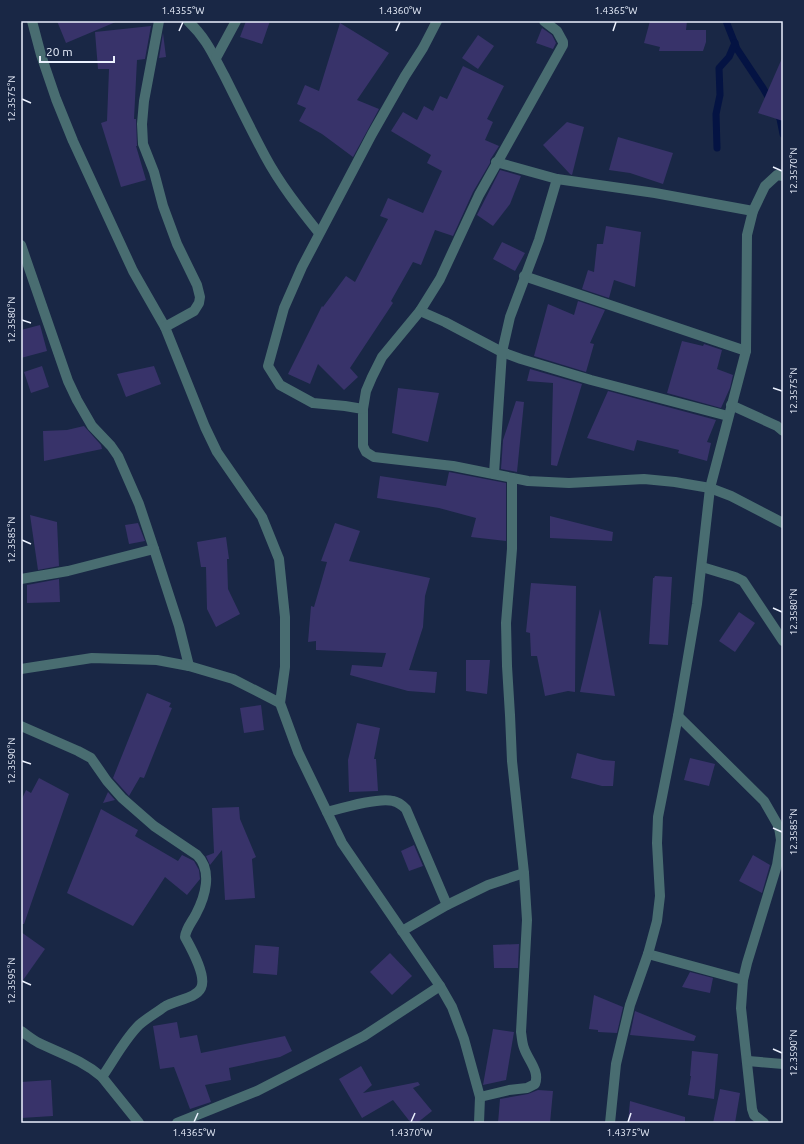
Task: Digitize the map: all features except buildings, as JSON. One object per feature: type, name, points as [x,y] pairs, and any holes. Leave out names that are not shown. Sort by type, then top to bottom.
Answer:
[{"type":"street","points":[[32,21],[41,55],[56,99],[73,141],[133,271],[165,328],[205,428],[217,452],[262,517],[279,559],[285,617],[285,667],[280,703],[298,752],[342,843],[440,986],[452,1007],[464,1039],[480,1096],[479,1123]]},
{"type":"street","points":[[159,21],[142,124],[143,144],[154,172],[163,206],[177,244],[197,285],[200,297],[199,303],[194,312],[165,328]]},
{"type":"street","points":[[188,21],[204,38],[216,58],[281,184],[319,233]]},
{"type":"street","points":[[216,58],[236,21]]},
{"type":"street","points":[[363,409],[313,403],[280,385],[268,366],[284,308],[319,233],[372,134],[405,76],[423,48],[437,21]]},
{"type":"street","points":[[544,21],[557,31],[563,42],[562,45],[496,162],[440,279],[420,311],[382,357],[372,377],[366,391],[363,409],[363,446],[366,452],[374,457],[438,464],[528,481],[569,483],[644,479],[675,482],[710,488],[731,496],[783,523]]},
{"type":"street","points":[[496,162],[557,179],[655,193],[753,211]]},
{"type":"street","points":[[610,1123],[616,1064],[630,1005],[648,954],[657,921],[660,896],[657,843],[658,817],[678,716],[697,604],[710,488],[746,351],[748,267],[746,249],[747,235],[753,211],[765,186],[777,175],[783,176]]},
{"type":"street","points":[[494,474],[502,352],[510,317],[524,276],[539,240],[557,179]]},
{"type":"street","points":[[21,245],[68,381],[92,426],[111,446],[118,456],[139,504],[179,626],[189,666]]},
{"type":"street","points":[[524,276],[746,351]]},
{"type":"street","points":[[420,311],[445,322],[502,352],[521,359],[591,380],[728,416]]},
{"type":"street","points":[[731,405],[777,426],[783,431]]},
{"type":"street","points":[[480,1096],[527,1088],[535,1084],[537,1079],[536,1071],[524,1049],[521,1032],[527,920],[524,873],[512,761],[506,666],[506,623],[512,549],[512,478]]},
{"type":"street","points":[[21,579],[68,571],[154,549]]},
{"type":"street","points":[[702,567],[735,577],[743,581],[783,641]]},
{"type":"street","points":[[21,669],[77,659],[108,657],[157,660],[189,666],[232,679],[280,703]]},
{"type":"street","points":[[678,716],[764,801],[779,827],[781,840],[777,865],[754,937],[744,980],[741,1008],[744,1046],[748,1061],[752,1109],[754,1115],[764,1123]]},
{"type":"street","points":[[21,726],[91,758],[107,782],[122,798],[154,826],[197,855],[204,866],[206,876],[204,896],[197,914],[188,928],[185,937],[197,960],[203,981],[201,988],[196,994],[169,1004],[140,1024],[102,1077]]},
{"type":"street","points":[[327,812],[349,806],[386,800],[397,802],[401,805],[406,809],[447,905]]},
{"type":"street","points":[[402,931],[447,905],[488,885],[524,873]]},
{"type":"street","points":[[648,954],[744,980]]},
{"type":"street","points":[[177,1123],[257,1091],[364,1036],[440,986]]},
{"type":"street","points":[[21,1031],[38,1043],[82,1062],[102,1077],[139,1123]]},
{"type":"street","points":[[748,1061],[783,1064]]},
{"type":"waterway","points":[[726,21],[737,49],[771,102]]},
{"type":"waterway","points":[[717,148],[716,114],[720,95],[719,68],[729,57],[735,43]]},
{"type":"waterway","points":[[777,113],[780,119],[783,134]]}]
